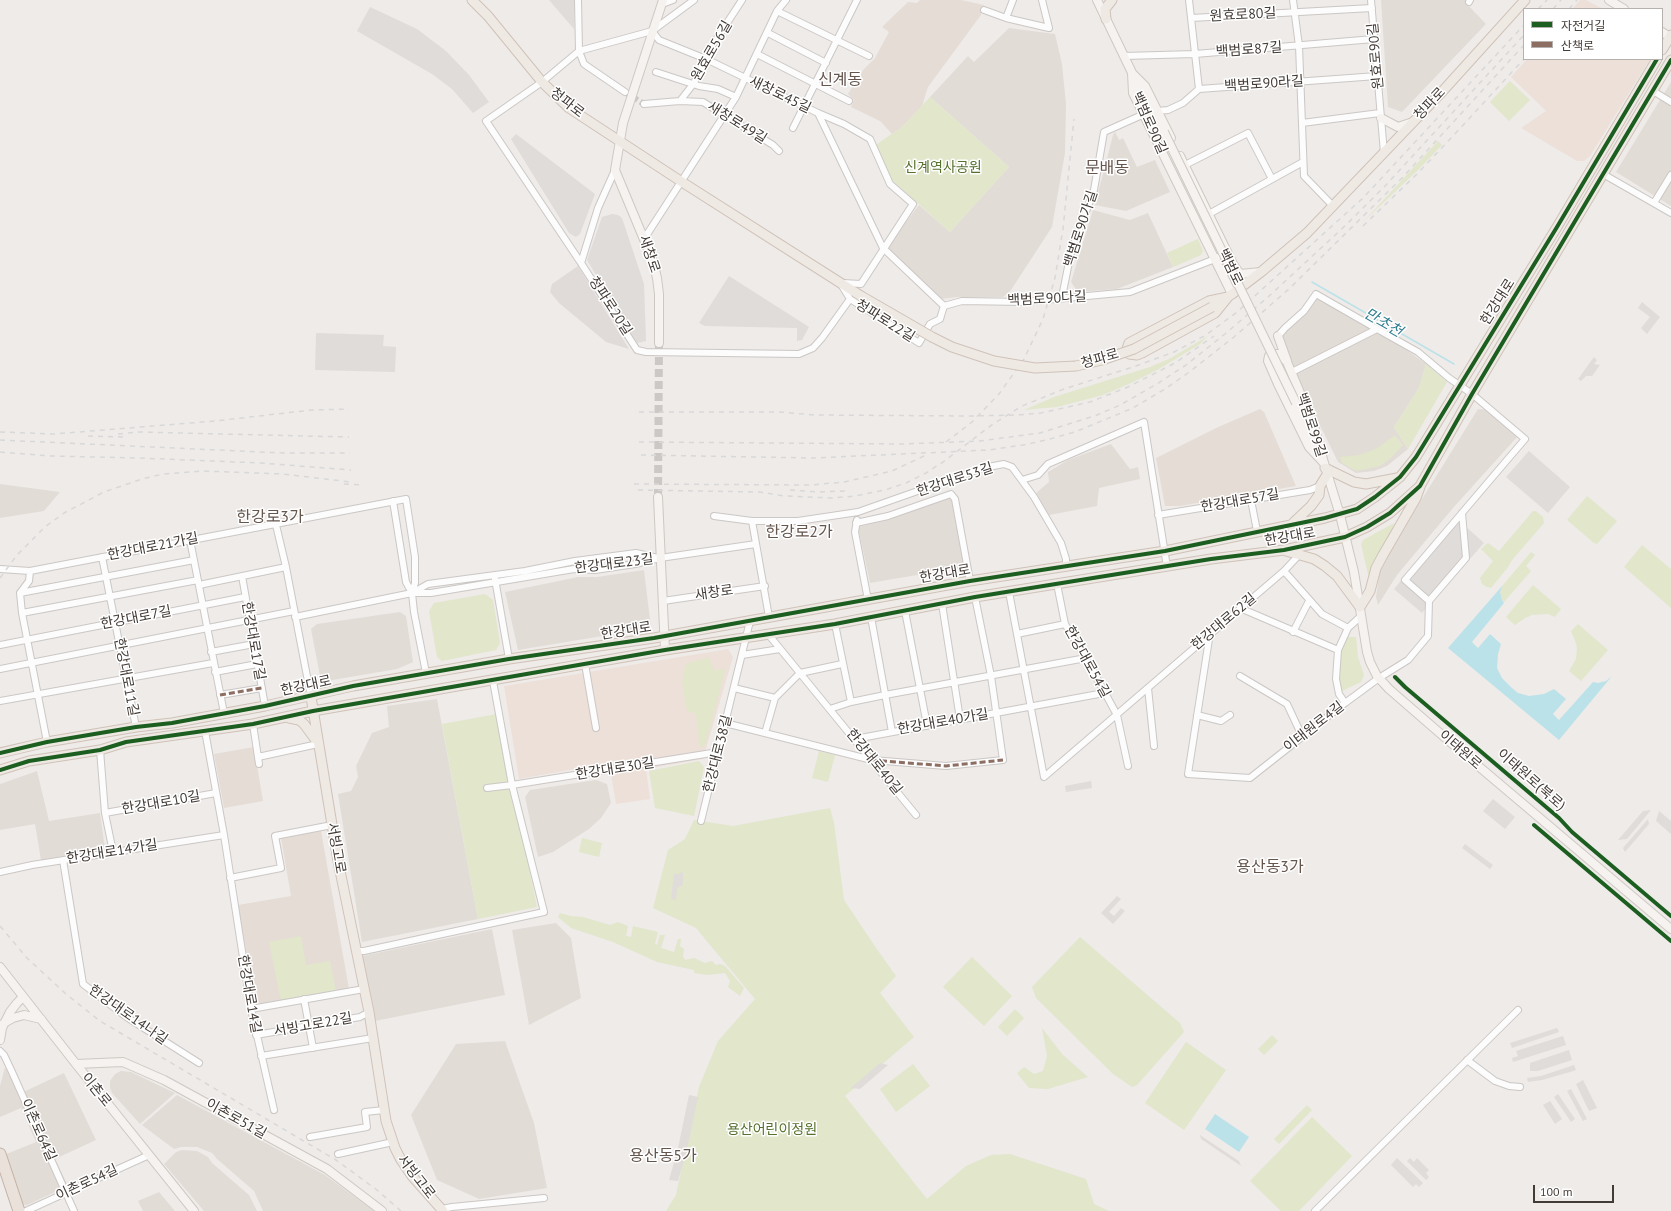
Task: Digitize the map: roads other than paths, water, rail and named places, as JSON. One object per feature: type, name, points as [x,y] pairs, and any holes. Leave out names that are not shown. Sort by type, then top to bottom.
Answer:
[{"type":"highway","points":[[0,1154],[19,1211]]},
{"type":"main road","name":"청파로","points":[[472,0],[488,16],[542,82],[569,108],[682,182],[840,283],[932,337],[952,347],[994,361],[1035,368],[1076,366],[1102,360],[1134,349],[1212,307],[1261,272],[1307,233],[1414,122],[1525,0]]},
{"type":"main road","name":"백범로","points":[[1097,0],[1132,73],[1163,132],[1326,468],[1340,515]]},
{"type":"main road","points":[[1106,19],[1105,9],[1112,0]]},
{"type":"main road","points":[[1609,0],[1622,8]]},
{"type":"main road","points":[[615,170],[623,123],[652,31],[663,2]]},
{"type":"main road","points":[[1663,48],[1668,35]]},
{"type":"main road","name":"한강대로","points":[[0,753],[47,742],[136,727],[172,723],[265,706],[311,697],[353,686],[426,673],[664,636],[970,581],[1165,551],[1340,515],[1357,509],[1400,477],[1416,457],[1557,227],[1656,60]]},
{"type":"main road","name":"한강대로","points":[[0,770],[29,761],[100,750],[126,742],[253,724],[313,711],[665,650],[835,624],[975,597],[1211,559],[1284,550],[1345,537],[1367,527],[1390,513],[1420,486],[1472,394],[1671,60]]},
{"type":"main road","name":"백범로90길","points":[[1132,73],[1145,86],[1227,252],[1240,274],[1261,272]]},
{"type":"main road","name":"백범로90길","points":[[1132,73],[1133,93],[1142,114],[1215,259],[1230,295]]},
{"type":"main road","points":[[1381,115],[1398,127],[1414,122]]},
{"type":"main road","name":"새창로","points":[[615,170],[653,261],[657,278],[659,343]]},
{"type":"main road","points":[[1230,295],[1215,313],[1142,353],[1137,355],[1129,354],[1127,349],[1129,343],[1209,301],[1230,295]]},
{"type":"main road","points":[[1278,336],[1274,354],[1279,354],[1287,362]]},
{"type":"main road","name":"백범로99길","points":[[1278,336],[1286,355],[1287,362],[1314,426],[1326,468]]},
{"type":"main road","name":"백범로99길","points":[[1274,354],[1270,355],[1268,361],[1278,384],[1309,447],[1326,468]]},
{"type":"main road","points":[[1278,384],[1280,380],[1287,376],[1293,375]]},
{"type":"main road","points":[[1292,524],[1311,506],[1319,495],[1320,486],[1326,468],[1354,482],[1366,484],[1377,483],[1400,477]]},
{"type":"main road","points":[[1360,611],[1370,591],[1374,575],[1383,554],[1416,498],[1420,486]]},
{"type":"main road","points":[[658,497],[665,650]]},
{"type":"main road","name":"이태원로","points":[[1340,515],[1354,572],[1368,657],[1379,678],[1389,689],[1457,748],[1671,929]]},
{"type":"main road","points":[[1284,550],[1314,559],[1325,566],[1342,581],[1360,611]]},
{"type":"main road","name":"서빙고로","points":[[311,697],[317,743],[332,825],[369,1012],[384,1110],[393,1142],[401,1160],[412,1176],[443,1210]]},
{"type":"main road","points":[[280,718],[293,718],[304,724],[317,743]]},
{"type":"main road","name":"이촌로","points":[[0,967],[193,1210]]},
{"type":"main road","points":[[0,1040],[3,1025],[16,1003],[23,997]]},
{"type":"main road","points":[[0,1014],[3,1025]]},
{"type":"main road","points":[[3,1025],[14,1018],[24,1016],[41,1019]]},
{"type":"main road","name":"이촌로51길","points":[[76,1064],[123,1062],[164,1080],[327,1169],[382,1211]]},
{"type":"street","points":[[578,0],[579,51],[584,64],[625,92]]},
{"type":"street","points":[[663,2],[673,0]]},
{"type":"street","points":[[542,82],[579,51],[652,31],[694,0]]},
{"type":"street","name":"원효로56길","points":[[680,101],[694,83],[712,46],[742,0]]},
{"type":"street","points":[[644,239],[725,116],[746,78],[777,12],[786,0]]},
{"type":"street","points":[[793,128],[857,0]]},
{"type":"street","points":[[1006,18],[1013,0]]},
{"type":"street","points":[[984,10],[1006,18],[1049,28],[1042,0]]},
{"type":"street","name":"원효로80길","points":[[1189,0],[1199,89]]},
{"type":"street","points":[[1294,0],[1299,46],[1304,176],[1332,206]]},
{"type":"street","name":"원효로90길","points":[[1371,0],[1384,153]]},
{"type":"street","name":"원효로80길","points":[[1191,18],[1372,8]]},
{"type":"street","points":[[777,12],[869,56]]},
{"type":"street","name":"새창로45길","points":[[652,31],[659,40],[706,59],[818,113],[883,248]]},
{"type":"street","points":[[768,33],[826,63]]},
{"type":"street","name":"백범로87길","points":[[1124,56],[1195,54],[1374,39]]},
{"type":"street","points":[[757,54],[849,101]]},
{"type":"street","points":[[656,72],[694,83],[699,86],[718,89],[736,97]]},
{"type":"street","name":"백범로90라길","points":[[1199,89],[1377,76]]},
{"type":"street","name":"청파로20길","points":[[542,82],[486,121],[581,262],[637,350],[646,352],[799,354],[813,348],[850,299]]},
{"type":"street","points":[[1158,111],[1168,110],[1183,103],[1199,89]]},
{"type":"street","points":[[1653,91],[1671,102]]},
{"type":"street","name":"새창로49길","points":[[644,104],[680,101],[703,102],[773,145],[779,151]]},
{"type":"street","name":"청파로","points":[[818,113],[844,124],[870,139],[890,184],[913,204],[861,284],[840,283]]},
{"type":"street","name":"백범로90가길","points":[[1062,297],[1072,252],[1094,190],[1104,132],[1142,114]]},
{"type":"street","points":[[1302,123],[1381,115]]},
{"type":"street","points":[[1185,165],[1248,133],[1272,179]]},
{"type":"street","points":[[1209,214],[1303,162]]},
{"type":"street","points":[[581,262],[597,212],[615,170]]},
{"type":"street","points":[[1603,174],[1671,213]]},
{"type":"street","points":[[1654,203],[1671,175]]},
{"type":"street","points":[[883,248],[944,306]]},
{"type":"street","name":"백범로90다길","points":[[944,306],[962,301],[1023,302],[1062,297],[1088,297],[1130,292],[1215,259],[1227,252]]},
{"type":"street","name":"청파로22길","points":[[840,283],[850,299],[919,343],[930,324],[940,319],[944,306]]},
{"type":"street","points":[[1278,336],[1304,311],[1316,294],[1418,352],[1526,439],[1462,513],[1405,580],[1429,601],[1466,558],[1462,513]]},
{"type":"street","points":[[1293,375],[1378,329]]},
{"type":"street","points":[[1022,480],[1038,475],[1048,464],[1144,422],[1167,567]]},
{"type":"street","name":"한강대로53길","points":[[714,516],[752,521],[798,521],[858,512],[983,468],[1004,464],[1012,467],[1034,497],[1061,544],[1066,559],[1066,566]]},
{"type":"street","name":"한강대로57길","points":[[1158,515],[1310,490],[1320,486]]},
{"type":"street","points":[[856,523],[888,516],[951,494],[955,499],[970,581]]},
{"type":"street","points":[[412,593],[415,583],[415,557],[406,499],[392,502],[406,582],[412,593],[414,612],[426,673]]},
{"type":"street","points":[[1251,500],[1257,532]]},
{"type":"street","name":"한강대로21가길","points":[[0,569],[30,571],[392,502]]},
{"type":"street","points":[[858,512],[855,532],[868,600]]},
{"type":"street","points":[[752,521],[765,586],[769,617]]},
{"type":"street","points":[[276,525],[286,568],[311,697]]},
{"type":"street","points":[[190,540],[201,606],[224,713]]},
{"type":"street","points":[[660,558],[756,544]]},
{"type":"street","name":"한강대로23길","points":[[412,593],[428,584],[494,575],[575,561],[636,553],[660,558]]},
{"type":"street","name":"한강대로62길","points":[[1031,706],[1044,776],[1284,571],[1298,555]]},
{"type":"street","name":"한강대로11길","points":[[102,557],[136,727]]},
{"type":"street","name":"한강대로23길","points":[[249,621],[412,593],[430,593],[574,569],[595,570],[635,564],[660,558]]},
{"type":"street","points":[[20,593],[194,560]]},
{"type":"street","name":"한강대로7길","points":[[22,613],[286,568]]},
{"type":"street","points":[[30,571],[29,581],[20,593],[22,613],[47,742]]},
{"type":"street","points":[[1284,571],[1322,614],[1348,628]]},
{"type":"street","points":[[494,575],[509,659]]},
{"type":"street","name":"한강대로17길","points":[[242,576],[265,706]]},
{"type":"street","name":"한강대로54길","points":[[1057,584],[1065,624],[1086,658],[1117,715]]},
{"type":"street","name":"새창로","points":[[662,601],[765,586]]},
{"type":"street","points":[[1009,592],[1031,706]]},
{"type":"street","name":"한강대로7길","points":[[0,645],[245,597]]},
{"type":"street","points":[[725,723],[872,760],[946,766],[1003,760],[991,676],[975,597]]},
{"type":"street","points":[[1294,632],[1310,601]]},
{"type":"street","name":"이태원로4길","points":[[1197,715],[1188,774],[1250,778],[1345,703],[1379,678],[1408,660],[1428,636],[1429,601]]},
{"type":"street","points":[[942,604],[960,719]]},
{"type":"street","points":[[1240,608],[1338,650]]},
{"type":"street","points":[[905,611],[926,725]]},
{"type":"street","points":[[1345,703],[1339,694],[1336,678],[1338,650],[1348,628],[1360,611]]},
{"type":"street","points":[[871,617],[892,732]]},
{"type":"street","name":"한강대로7길","points":[[0,669],[249,621]]},
{"type":"street","name":"한강대로38길","points":[[701,821],[750,621]]},
{"type":"street","points":[[835,624],[851,702]]},
{"type":"street","points":[[1017,634],[1065,624]]},
{"type":"street","points":[[1210,633],[1197,715],[1221,721],[1230,715]]},
{"type":"street","name":"한강대로40길","points":[[768,634],[916,815]]},
{"type":"street","points":[[211,652],[254,644]]},
{"type":"street","points":[[742,655],[780,649]]},
{"type":"street","points":[[830,709],[851,702],[885,694],[1086,658]]},
{"type":"street","points":[[0,701],[213,663]]},
{"type":"street","points":[[215,672],[257,664]]},
{"type":"street","points":[[585,664],[596,728]]},
{"type":"street","points":[[765,733],[775,698],[800,673],[842,664]]},
{"type":"street","points":[[1240,676],[1287,704],[1302,736]]},
{"type":"street","points":[[356,951],[364,951],[544,912],[512,785],[493,681]]},
{"type":"street","points":[[220,695],[262,688]]},
{"type":"street","points":[[734,688],[775,698]]},
{"type":"street","points":[[1148,688],[1154,746]]},
{"type":"street","name":"한강대로40가길","points":[[855,739],[1104,693]]},
{"type":"street","points":[[1117,715],[1128,766]]},
{"type":"street","points":[[253,724],[259,764]]},
{"type":"street","name":"한강대로14길","points":[[205,731],[224,835],[251,1009],[274,1110]]},
{"type":"street","points":[[258,757],[317,743]]},
{"type":"street","name":"한강대로10길","points":[[100,750],[105,813],[113,852]]},
{"type":"street","name":"한강대로30길","points":[[487,788],[718,752]]},
{"type":"street","name":"한강대로10길","points":[[105,813],[216,793]]},
{"type":"street","points":[[230,878],[281,868],[275,836],[332,825]]},
{"type":"street","name":"한강대로14가길","points":[[0,872],[32,865],[224,835]]},
{"type":"street","name":"한강대로14나길","points":[[63,860],[83,984],[128,1018],[199,1063]]},
{"type":"street","points":[[251,1009],[364,989]]},
{"type":"street","points":[[304,999],[313,1048]]},
{"type":"street","points":[[1315,1211],[1518,1010]]},
{"type":"street","name":"서빙고로22길","points":[[256,1035],[360,1017],[369,1012]]},
{"type":"street","points":[[261,1056],[373,1038]]},
{"type":"street","name":"이촌로64길","points":[[0,1051],[4,1055],[12,1072],[74,1211]]},
{"type":"street","points":[[1467,1060],[1495,1081],[1510,1086],[1520,1087]]},
{"type":"street","points":[[310,1137],[368,1127],[365,1112],[384,1110]]},
{"type":"street","name":"서빙고로","points":[[338,1154],[393,1142]]},
{"type":"street","name":"이촌로54길","points":[[26,1211],[148,1155]]},
{"type":"street","name":"서빙고로","points":[[443,1210],[452,1207],[544,1198]]},
{"type":"water","points":[[1503,585],[1500,592],[1504,603],[1472,642],[1478,648],[1490,634],[1501,644],[1498,654],[1497,668],[1502,678],[1512,688],[1518,693],[1529,696],[1544,694],[1554,689],[1566,699],[1553,714],[1559,720],[1593,682],[1598,683],[1606,681],[1612,676],[1559,740],[1448,648]]},
{"type":"water","points":[[1215,1114],[1249,1137],[1239,1152],[1205,1129]]},
{"type":"waterway","name":"만초천","points":[[1312,282],[1454,364]]},
{"type":"tunnel","points":[[625,92],[644,104]]},
{"type":"tunnel","points":[[658,497],[659,343]]},
{"type":"railway","points":[[1539,8],[1547,0]]},
{"type":"railway","points":[[1554,8],[1561,0]]},
{"type":"railway","points":[[1570,8],[1577,0]]},
{"type":"railway","points":[[638,490],[759,492],[785,496],[832,498],[855,496],[885,490],[906,483],[926,473],[993,424],[1022,406],[1064,389],[1174,352],[1206,335],[1237,312],[1363,198],[1523,26]]},
{"type":"railway","points":[[639,442],[902,444],[980,441],[1040,433],[1097,415],[1120,405],[1157,384],[1186,365],[1268,297],[1346,225],[1385,186],[1523,36]]},
{"type":"railway","points":[[641,455],[813,458],[989,450],[1023,445],[1075,432],[1133,408],[1188,373],[1234,337],[1290,288],[1402,178],[1523,46]]},
{"type":"railway","points":[[1363,226],[1417,174],[1523,60]]},
{"type":"railway","points":[[946,442],[972,422],[999,394],[1024,359],[1043,319],[1055,278],[1063,229],[1074,119]]},
{"type":"railway","points":[[639,412],[780,412],[815,415],[971,416],[1041,413],[1090,402],[1128,387],[1175,363],[1214,336]]},
{"type":"railway","points":[[0,432],[54,434],[215,421],[312,410],[349,409]]},
{"type":"railway","points":[[118,434],[138,432],[349,437]]},
{"type":"railway","points":[[88,436],[124,437]]},
{"type":"railway","points":[[0,440],[283,453],[350,453]]},
{"type":"railway","points":[[0,452],[51,456],[261,463],[351,470]]},
{"type":"railway","points":[[634,484],[811,485],[844,482],[892,471],[926,455]]},
{"type":"railway","points":[[0,578],[17,555],[45,527],[64,513],[104,492],[142,479],[163,474],[204,471],[283,474],[351,482]]},
{"type":"railway","points":[[344,484],[364,485]]},
{"type":"railway","points":[[790,490],[817,492],[845,491]]},
{"type":"railway","points":[[0,926],[27,958],[66,994],[100,1021],[336,1160],[377,1190],[401,1211]]},
{"type":"district","name":"신계동","points":[[840,80]]},
{"type":"district","name":"문배동","points":[[1107,168]]},
{"type":"district","name":"한강로3가","points":[[270,517]]},
{"type":"district","name":"한강로2가","points":[[799,532]]},
{"type":"district","name":"용산동3가","points":[[1270,867]]},
{"type":"district","name":"용산동5가","points":[[663,1156]]},
{"type":"park label","name":"신계역사공원","points":[[943,168]]},
{"type":"park label","name":"용산어린이정원","points":[[772,1130]]}]
